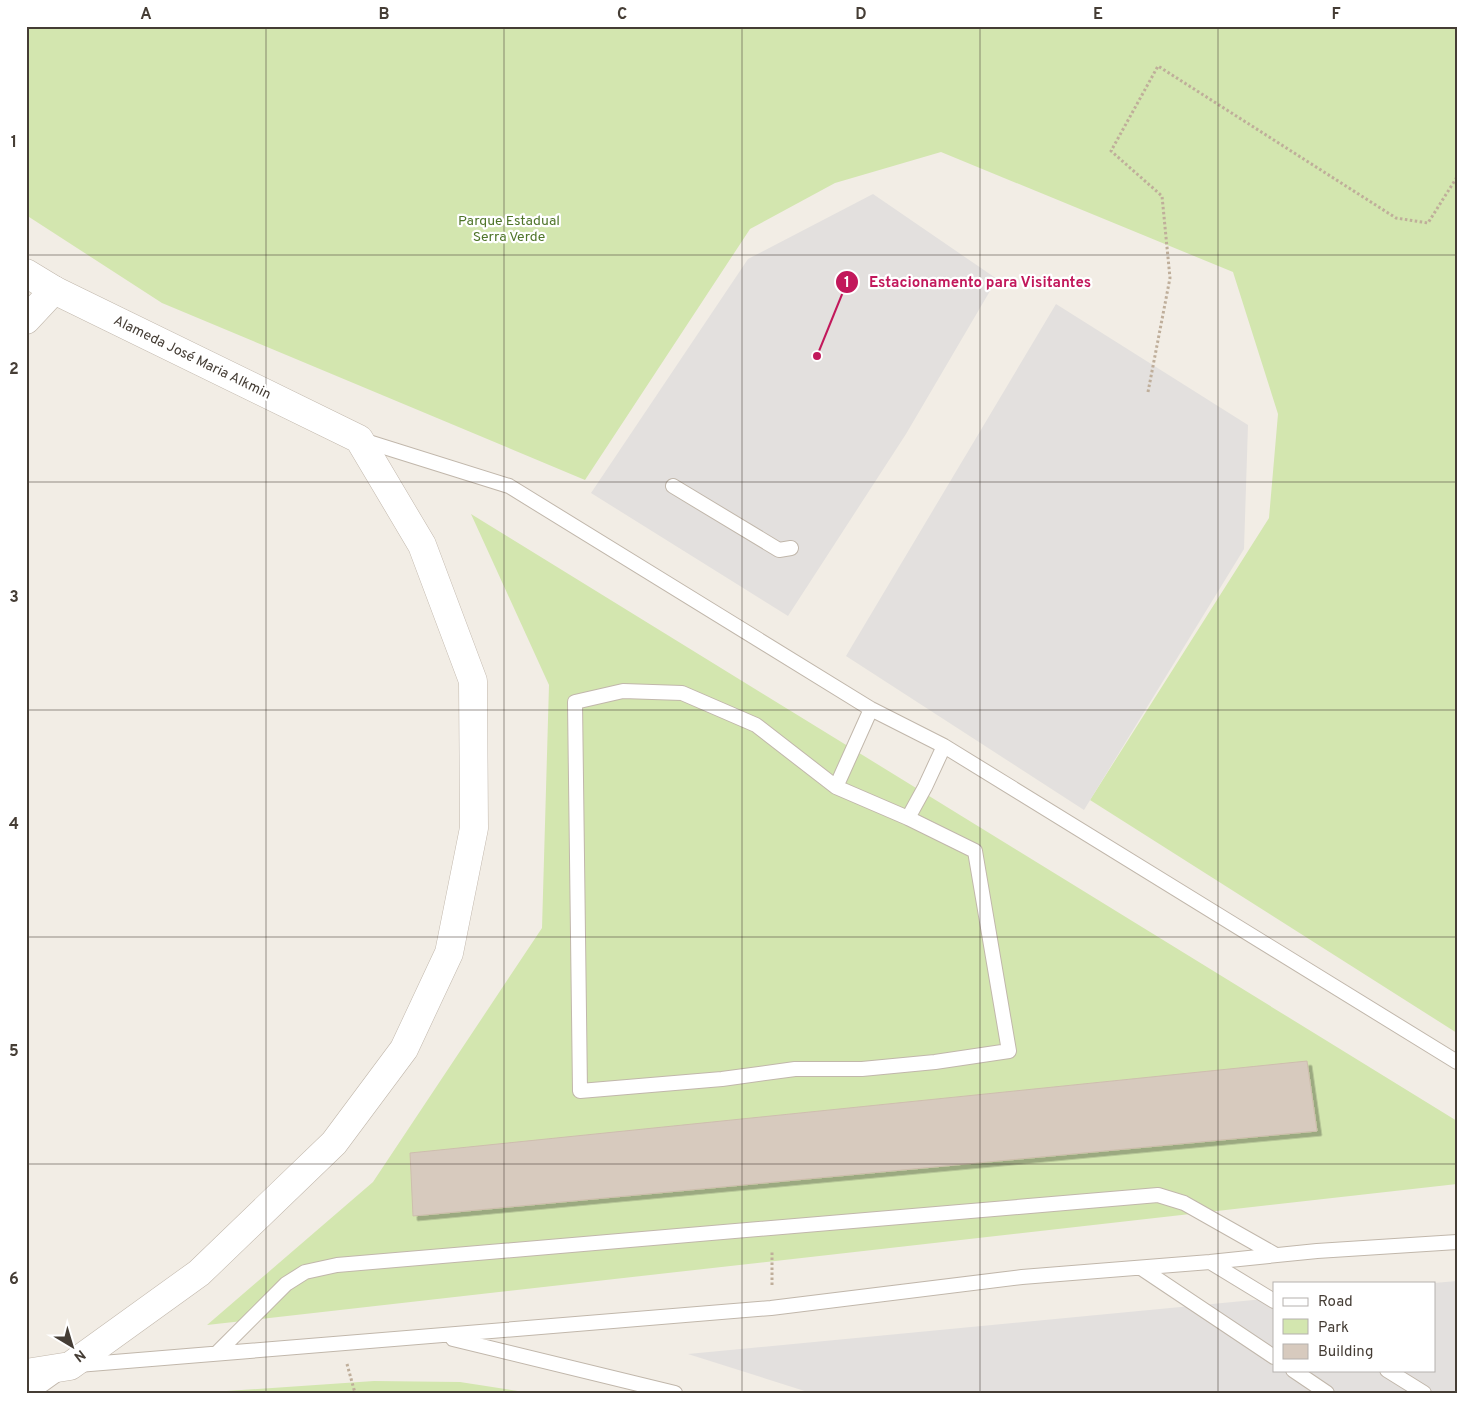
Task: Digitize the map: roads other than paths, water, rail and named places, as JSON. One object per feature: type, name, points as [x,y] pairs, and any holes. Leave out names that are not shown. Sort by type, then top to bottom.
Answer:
[{"type":"street","name":"Alameda José Maria Alkmin","points":[[26,273],[54,290],[359,439]]},
{"type":"street","points":[[26,320],[54,290]]},
{"type":"street","points":[[26,1373],[70,1366],[199,1273],[334,1143],[404,1049],[449,953],[474,828],[473,681],[422,545],[359,439]]},
{"type":"lane","points":[[359,439],[509,486],[871,708],[944,746],[1457,1062]]},
{"type":"lane","points":[[673,486],[779,550],[792,548]]},
{"type":"lane","points":[[622,691],[682,693],[756,725],[836,787],[908,818],[975,851],[1009,1051],[935,1062],[862,1069],[795,1069],[722,1079],[580,1091],[575,702],[622,691]]},
{"type":"lane","points":[[836,787],[871,708]]},
{"type":"lane","points":[[908,818],[944,746]]},
{"type":"lane","points":[[216,1354],[286,1284],[306,1272],[337,1265],[1158,1195],[1184,1203],[1276,1255]]},
{"type":"lane","points":[[31,1393],[70,1366],[771,1308],[1022,1276],[1210,1262],[1317,1250],[1457,1242]]},
{"type":"lane","points":[[1210,1262],[1273,1300]]},
{"type":"lane","points":[[1141,1268],[1273,1357]]},
{"type":"lane","points":[[440,1336],[675,1393]]},
{"type":"lane","points":[[1296,1372],[1327,1393]]},
{"type":"lane","points":[[1390,1372],[1424,1393]]},
{"type":"place","name":"Estacionamento para Visitantes","points":[[817,356]]},
{"type":"park label","name":"Parque Estadual Serra Verde","points":[[509,230]]}]
